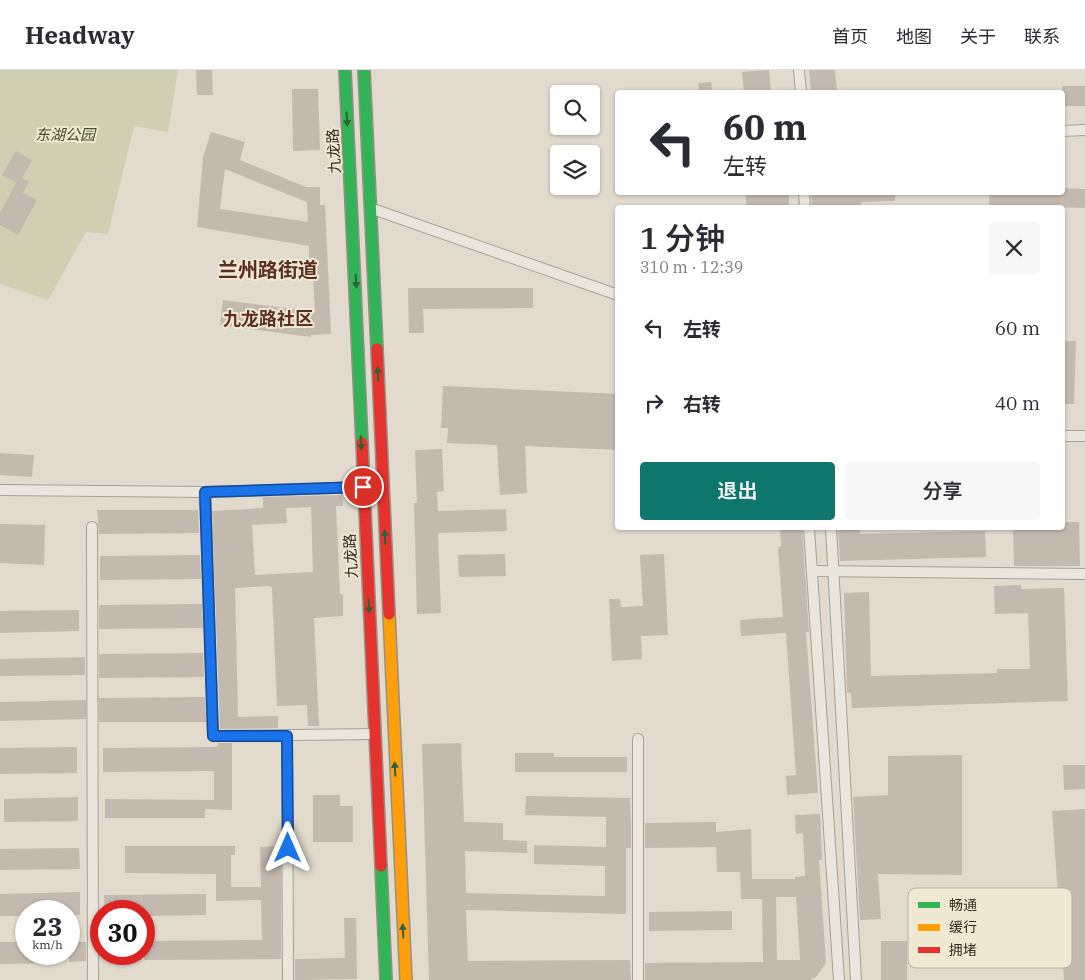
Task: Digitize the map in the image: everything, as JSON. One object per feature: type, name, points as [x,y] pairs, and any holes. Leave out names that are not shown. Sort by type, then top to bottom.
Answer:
[{"type":"main road","name":"九龙路","points":[[344,70],[358,336],[363,487],[386,980]]},
{"type":"main road","points":[[364,70],[406,980]]},
{"type":"street","points":[[799,70],[801,90]]},
{"type":"street","points":[[1065,131],[1085,130]]},
{"type":"street","points":[[370,208],[615,294]]},
{"type":"street","points":[[1065,436],[1085,436]]},
{"type":"street","points":[[0,490],[205,492],[363,487]]},
{"type":"street","points":[[205,492],[213,736],[375,734]]},
{"type":"street","points":[[92,527],[93,980]]},
{"type":"street","points":[[808,530],[839,980],[856,977],[831,530]]},
{"type":"street","points":[[812,571],[1085,574]]},
{"type":"street","points":[[287,736],[288,980]]},
{"type":"street","points":[[638,739],[638,980]]},
{"type":"green space","name":"东湖公园","points":[[0,70],[178,70],[168,132],[134,126],[108,234],[86,232],[48,300],[0,284]]},
{"type":"building","points":[[196,70],[212,70],[213,95],[197,95]]},
{"type":"building","points":[[769,70],[771,90],[744,90],[742,72]]},
{"type":"building","points":[[809,70],[835,70],[837,90],[811,90]]},
{"type":"building","points":[[711,82],[712,90],[699,90],[698,83]]},
{"type":"building","points":[[1062,86],[1085,86],[1085,106],[1065,106],[1065,90],[1062,90]]},
{"type":"building","points":[[292,89],[318,89],[320,150],[293,151]]},
{"type":"building","points":[[211,132],[245,142],[240,160],[306,187],[320,187],[320,205],[325,205],[331,334],[311,335],[311,337],[220,325],[223,300],[315,312],[312,258],[309,258],[309,246],[197,227],[203,158]],"holes":[[[225,169],[307,202],[308,222],[220,209]]]},
{"type":"building","points":[[16,151],[32,160],[22,178],[29,182],[23,193],[37,200],[18,235],[0,225],[0,213],[16,183],[2,175]]},
{"type":"building","points":[[1065,188],[1085,189],[1085,208],[1065,207],[1065,205],[989,205],[990,195],[1065,195]]},
{"type":"building","points":[[746,195],[789,195],[789,205],[746,205]]},
{"type":"building","points":[[811,195],[895,195],[895,201],[861,202],[861,205],[812,205]]},
{"type":"building","points":[[408,288],[533,288],[533,308],[423,309],[424,333],[409,333]]},
{"type":"building","points":[[1065,341],[1076,341],[1074,404],[1065,404]]},
{"type":"building","points":[[443,386],[615,394],[615,450],[525,446],[527,493],[500,495],[497,445],[447,443],[448,428],[441,428]]},
{"type":"building","points":[[442,449],[444,491],[437,492],[438,511],[506,509],[507,531],[438,533],[441,613],[417,614],[414,503],[417,503],[415,450]]},
{"type":"building","points":[[0,453],[34,455],[32,477],[0,475]]},
{"type":"building","points":[[342,495],[343,506],[336,506],[340,594],[343,594],[343,616],[314,618],[319,726],[308,726],[307,705],[277,706],[272,588],[270,586],[235,588],[238,717],[278,716],[278,728],[220,729],[212,511],[263,508],[263,497]],"holes":[[[311,507],[313,572],[255,575],[252,525],[287,523],[286,508]]]},
{"type":"building","points":[[97,510],[198,510],[199,533],[99,534]]},
{"type":"building","points":[[1065,522],[1079,522],[1080,566],[1014,566],[1013,530],[1065,530]]},
{"type":"building","points":[[0,524],[45,525],[44,565],[0,563]]},
{"type":"building","points":[[780,530],[802,530],[809,632],[806,632],[818,793],[787,795],[786,776],[796,775],[786,633],[741,636],[740,620],[783,617],[778,547],[781,546]]},
{"type":"building","points":[[838,530],[860,530],[860,534],[985,531],[986,557],[840,561]]},
{"type":"building","points":[[505,554],[506,576],[459,577],[458,555]]},
{"type":"building","points":[[664,554],[668,635],[641,636],[642,659],[612,661],[609,599],[620,599],[621,607],[643,606],[640,555]]},
{"type":"building","points":[[200,555],[201,579],[100,580],[100,556]]},
{"type":"building","points":[[1021,585],[1021,589],[1064,588],[1068,701],[852,708],[851,693],[847,693],[844,593],[869,592],[871,676],[997,673],[997,669],[1030,669],[1028,613],[995,614],[994,586]]},
{"type":"building","points":[[202,604],[203,628],[99,629],[99,605]]},
{"type":"building","points":[[79,610],[79,631],[0,633],[0,611]]},
{"type":"building","points":[[203,653],[204,677],[99,678],[99,654]]},
{"type":"building","points":[[85,657],[85,675],[0,676],[0,659]]},
{"type":"building","points":[[205,697],[206,722],[99,722],[99,698]]},
{"type":"building","points":[[86,700],[86,719],[0,721],[0,702]]},
{"type":"building","points":[[218,743],[232,743],[232,810],[205,809],[205,818],[105,818],[105,799],[214,800],[214,771],[103,772],[103,748],[214,747],[218,746]]},
{"type":"building","points":[[461,743],[464,822],[503,823],[503,840],[527,841],[527,853],[465,851],[466,893],[605,896],[605,866],[534,864],[534,845],[606,847],[606,817],[525,815],[526,796],[630,798],[631,823],[631,848],[626,848],[626,914],[466,910],[468,961],[630,960],[631,980],[429,980],[422,744]]},
{"type":"building","points":[[77,747],[77,773],[0,774],[0,748]]},
{"type":"building","points":[[515,753],[554,753],[554,757],[627,757],[627,772],[515,772]]},
{"type":"building","points":[[962,755],[962,875],[878,874],[881,919],[860,920],[853,797],[888,795],[888,756]]},
{"type":"building","points":[[1063,765],[1085,765],[1085,789],[1064,790]]},
{"type":"building","points":[[313,795],[340,795],[340,806],[353,806],[353,842],[313,842]]},
{"type":"building","points":[[78,797],[78,821],[4,822],[4,799]]},
{"type":"building","points":[[1085,809],[1085,980],[1064,980],[1063,968],[1072,968],[1072,888],[1057,888],[1052,811]]},
{"type":"building","points":[[820,814],[822,860],[819,860],[826,963],[816,977],[810,980],[645,980],[645,963],[763,962],[762,899],[741,899],[740,872],[717,872],[716,847],[645,848],[645,823],[716,822],[716,832],[751,829],[752,879],[795,879],[795,877],[805,876],[803,833],[796,834],[795,815]],"holes":[[[776,897],[796,897],[800,960],[777,960]]]},
{"type":"building","points":[[125,846],[235,846],[235,855],[231,855],[231,887],[261,887],[260,847],[281,846],[281,959],[155,960],[155,941],[262,940],[261,900],[216,901],[216,874],[125,873]]},
{"type":"building","points":[[79,848],[80,869],[0,870],[0,849]]},
{"type":"building","points":[[80,892],[80,900],[15,900],[15,916],[0,916],[0,894]]},
{"type":"building","points":[[206,894],[206,915],[155,916],[155,900],[104,900],[104,895]]},
{"type":"building","points":[[732,911],[732,930],[649,931],[649,912]]},
{"type":"building","points":[[344,918],[356,918],[357,979],[295,980],[295,959],[345,958]]},
{"type":"building","points":[[881,941],[907,941],[907,980],[881,980]]},
{"type":"building","points":[[0,942],[15,942],[15,964],[0,964]]},
{"type":"building","points":[[80,942],[86,942],[86,961],[80,961]]},
{"type":"traffic: fast","points":[[345,70],[362,443]]},
{"type":"traffic: fast","points":[[364,70],[377,349]]},
{"type":"traffic: fast","points":[[381,866],[386,980]]},
{"type":"traffic: slow","points":[[389,614],[406,980]]},
{"type":"traffic: jam","points":[[377,349],[389,614]]},
{"type":"traffic: jam","points":[[362,443],[381,866]]},
{"type":"district","name":"兰州路街道","points":[[268,270]]},
{"type":"district","name":"九龙路社区","points":[[268,319]]},
{"type":"route","points":[[288,848],[287,736],[213,736],[205,492],[363,487]]}]
